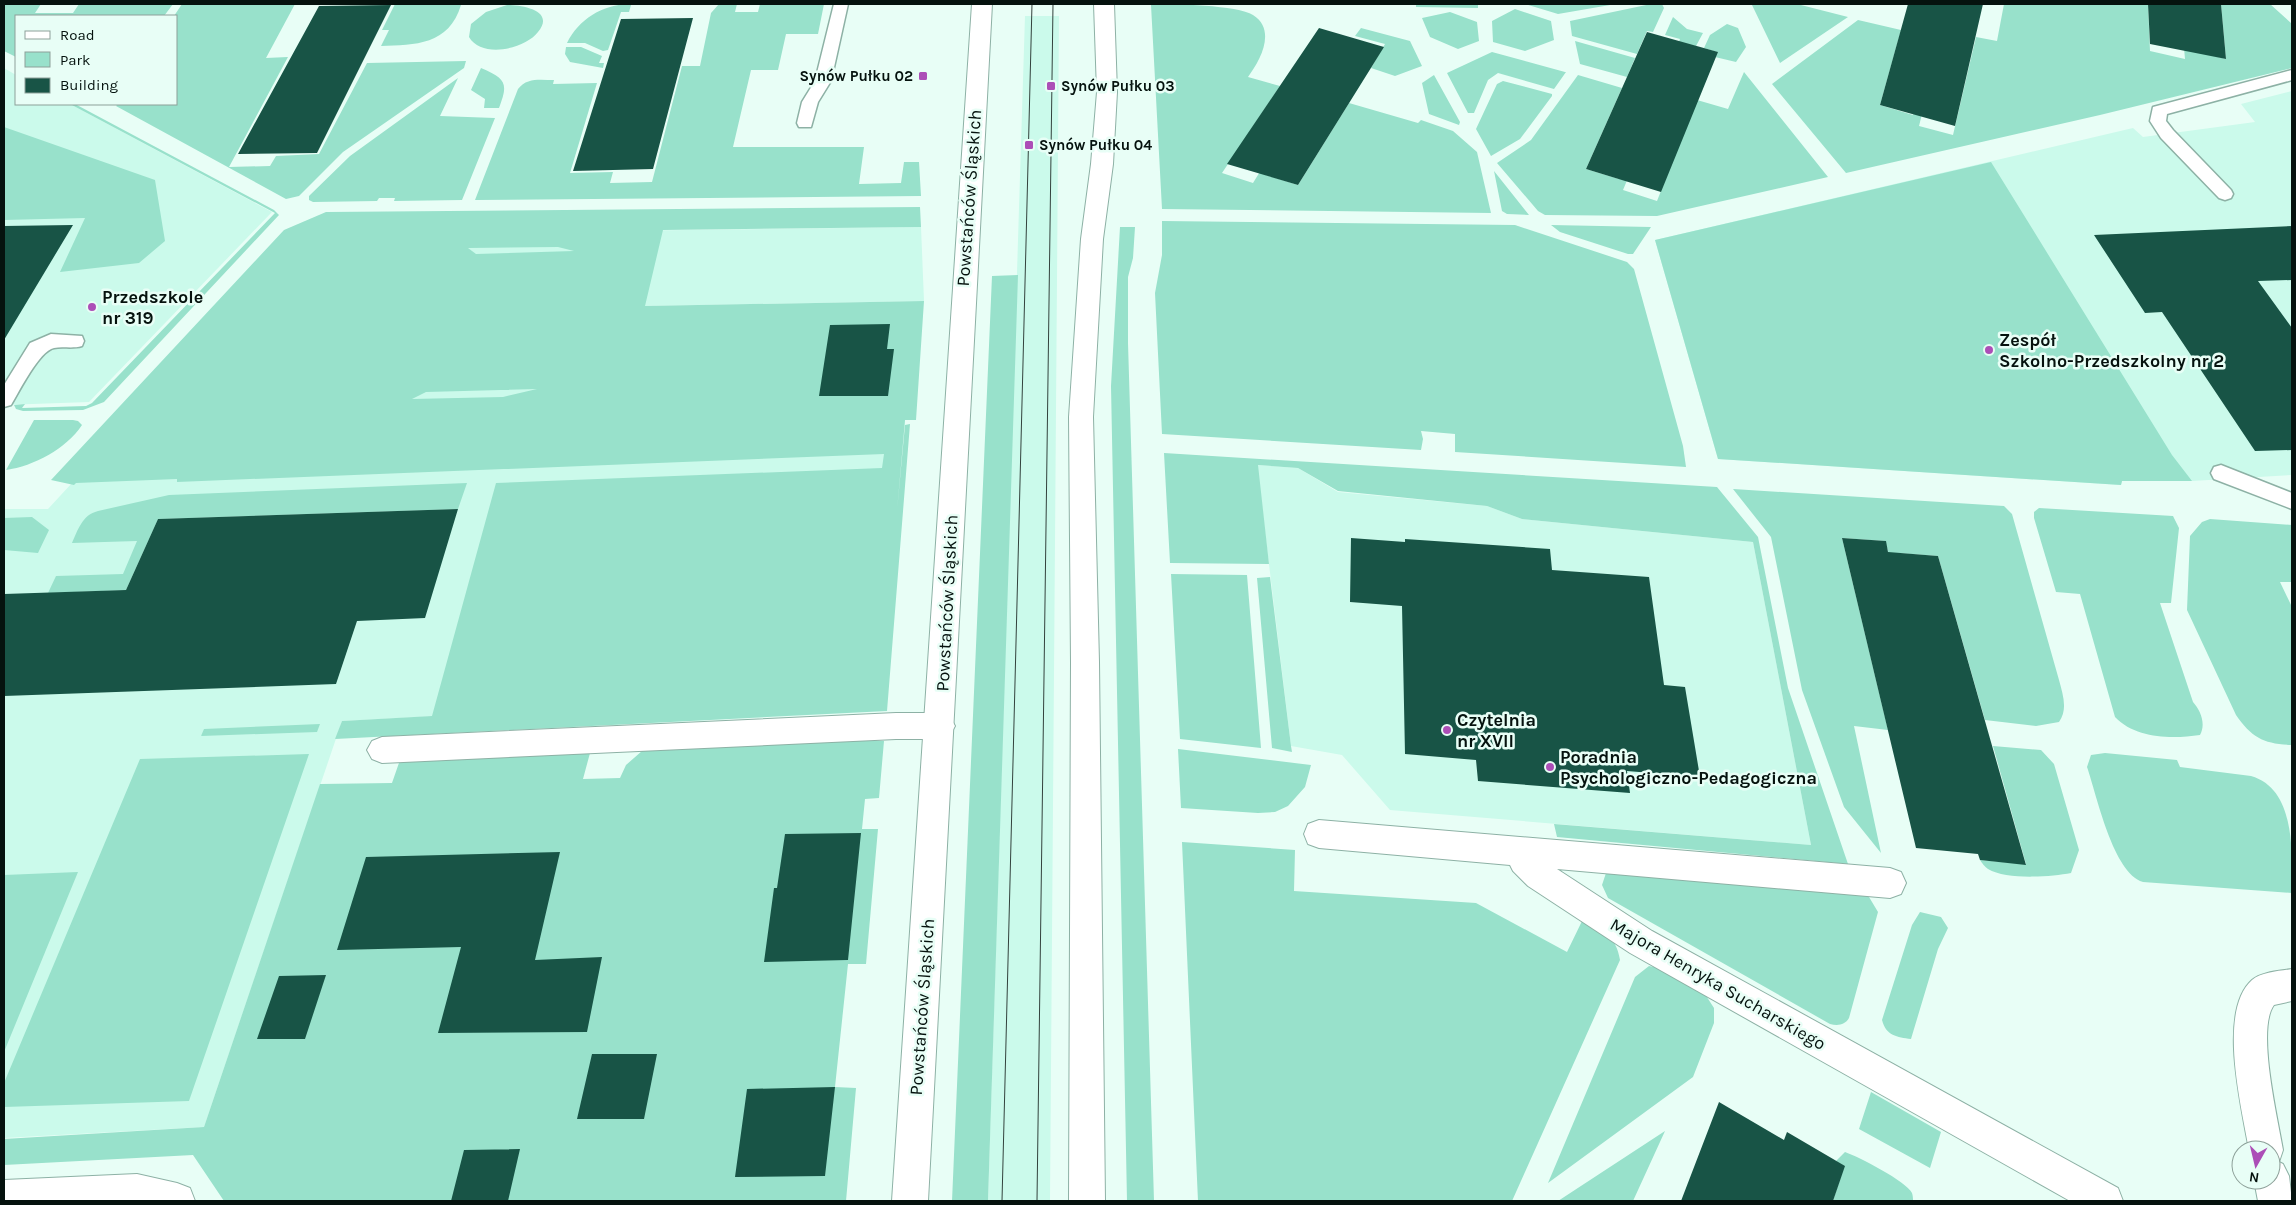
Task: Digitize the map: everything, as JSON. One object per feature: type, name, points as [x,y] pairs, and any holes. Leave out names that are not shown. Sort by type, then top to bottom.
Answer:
[{"type":"main road","name":"Powstańców Śląskich","points":[[910,1201],[982,4]]},
{"type":"main road","points":[[1087,1201],[1085,662],[1081,417],[1092,239],[1102,164],[1107,92],[1104,4]]},
{"type":"main road","points":[[382,750],[896,726],[940,726]]},
{"type":"main road","points":[[1319,834],[1890,883]]},
{"type":"main road","name":"Majora Henryka Sucharskiego","points":[[1520,851],[1524,861],[1534,872],[1642,942],[2105,1201]]},
{"type":"main road","points":[[2264,1140],[2253,1074],[2250,1034],[2252,1007],[2264,991],[2292,985]]},
{"type":"main road","points":[[4,1198],[137,1192],[177,1201]]},
{"type":"lane","points":[[805,123],[810,102],[823,81],[841,4]]},
{"type":"lane","points":[[2225,194],[2167,134],[2158,121],[2159,111],[2292,75]]},
{"type":"lane","points":[[4,400],[37,348],[51,341],[75,341]]},
{"type":"lane","points":[[2221,473],[2292,501]]},
{"type":"shaded area","points":[[1025,16],[1059,16],[1050,1201],[988,1201]]},
{"type":"shaded area","name":"Przedszkole nr 319","points":[[4,68],[15,74],[15,105],[72,105],[272,212],[89,402],[4,405]]},
{"type":"shaded area","name":"Zespół Szkolno-Przedszkolny nr 2","points":[[2292,91],[2292,475],[2192,481],[2122,481],[2121,485],[1718,459],[1655,240],[2133,128],[2143,137],[2255,122],[2241,104]]},
{"type":"shaded area","points":[[921,227],[924,301],[645,306],[905,420],[880,693],[342,721],[204,1127],[4,1138],[4,509],[48,509],[301,235]]},
{"type":"shaded area","points":[[1257,465],[1298,468],[1338,492],[1487,506],[1522,519],[1753,542],[1811,845],[1390,810],[1342,755],[1291,746]]},
{"type":"green space","points":[[4,4],[41,4],[35,13],[73,13],[79,4],[173,4],[165,15],[15,15],[15,56],[4,51]]},
{"type":"green space","points":[[182,4],[295,4],[266,58],[288,57],[229,167],[270,166],[276,156],[319,154],[367,63],[466,61],[464,68],[343,152],[299,196],[286,199],[116,106],[178,105],[178,15],[175,15]]},
{"type":"green space","points":[[395,4],[461,5],[456,18],[439,35],[418,43],[381,46],[389,30],[382,30]]},
{"type":"green space","points":[[719,4],[737,4],[735,12],[758,12],[760,4],[824,4],[818,34],[786,34],[778,70],[751,70],[733,147],[864,147],[859,184],[901,183],[904,162],[919,162],[921,196],[475,200],[518,89],[522,85],[534,80],[554,80],[553,84],[597,83],[570,173],[613,172],[610,183],[652,182],[682,66],[700,66],[711,13]]},
{"type":"green space","points":[[1416,4],[1478,4],[1478,8],[1416,7]]},
{"type":"green space","points":[[1525,4],[1616,4],[1558,14]]},
{"type":"green space","points":[[1651,4],[1662,4],[1664,8],[1653,32],[1647,31],[1637,54],[1572,36],[1570,21]]},
{"type":"green space","points":[[1797,4],[1848,17],[1780,63],[1752,5]]},
{"type":"green space","points":[[2004,4],[2148,4],[2150,51],[2185,59],[2184,48],[2226,59],[2221,4],[2270,4],[2292,24],[2292,68],[2100,115],[1846,173],[1772,84],[1858,20],[1901,30],[1880,105],[1913,115],[1914,112],[1922,114],[1919,126],[1953,135],[1976,37],[1997,41]]},
{"type":"green space","points":[[507,5],[528,8],[540,14],[543,18],[538,32],[524,43],[504,49],[493,50],[475,44],[469,37],[471,24],[486,12]]},
{"type":"green space","points":[[631,5],[629,12],[621,12],[608,50],[603,51],[585,43],[567,43],[578,27],[592,15],[609,7]]},
{"type":"green space","points":[[1151,5],[1234,9],[1253,15],[1260,21],[1264,29],[1264,46],[1257,63],[1248,77],[1280,86],[1222,173],[1253,183],[1261,170],[1266,175],[1298,185],[1349,103],[1418,123],[1421,120],[1453,131],[1477,152],[1491,213],[1162,209]]},
{"type":"green space","points":[[1515,9],[1551,21],[1554,40],[1525,51],[1493,42],[1492,21]]},
{"type":"green space","points":[[1450,12],[1477,22],[1479,41],[1458,49],[1430,37],[1422,18]]},
{"type":"green space","points":[[1673,17],[1687,29],[1703,33],[1696,46],[1678,44],[1680,39],[1665,35]]},
{"type":"green space","points":[[1727,24],[1738,28],[1746,47],[1736,62],[1715,57],[1717,52],[1704,48],[1710,35]]},
{"type":"green space","points":[[1361,28],[1410,41],[1422,66],[1395,76],[1371,68],[1385,44],[1355,36]]},
{"type":"green space","points":[[1575,41],[1635,58],[1627,77],[1580,64]]},
{"type":"green space","points":[[566,47],[581,47],[602,56],[599,63],[604,63],[603,68],[570,62],[565,54]]},
{"type":"green space","points":[[1492,52],[1566,72],[1554,89],[1498,73],[1488,80],[1474,113],[1468,113],[1447,73]]},
{"type":"green space","points":[[481,68],[496,76],[503,83],[504,93],[499,108],[484,108],[485,99],[471,90]]},
{"type":"green space","points":[[1744,72],[1828,177],[1657,216],[1545,215],[1538,211],[1497,163],[1531,140],[1578,75],[1622,88],[1586,169],[1619,179],[1628,178],[1623,190],[1657,201],[1697,100],[1728,109]]},
{"type":"green space","points":[[1434,75],[1460,122],[1459,125],[1429,114],[1422,83]]},
{"type":"green space","points":[[458,78],[440,116],[495,118],[462,200],[394,201],[395,198],[379,198],[377,201],[313,202],[309,200],[309,196],[350,156]]},
{"type":"green space","points":[[1503,81],[1552,94],[1552,96],[1520,139],[1491,156],[1476,129],[1497,84]]},
{"type":"green space","points":[[72,105],[77,105],[274,210],[279,215],[104,402],[83,410],[23,411],[16,409],[14,405],[25,404],[22,408],[86,406],[92,403],[275,213]]},
{"type":"green space","points":[[4,127],[155,180],[165,241],[139,263],[60,272],[85,218],[4,220]]},
{"type":"green space","name":"Zespół Szkolno-Przedszkolny nr 2","points":[[1991,162],[2172,455],[2192,481],[2122,481],[2121,485],[1718,459],[1655,240]]},
{"type":"green space","points":[[1494,171],[1529,215],[1507,214],[1502,211]]},
{"type":"green space","points":[[920,207],[921,227],[663,230],[645,306],[924,301],[916,420],[905,420],[897,511],[905,425],[910,424],[887,711],[335,739],[342,721],[432,716],[496,483],[882,468],[884,454],[177,482],[177,479],[76,483],[74,485],[51,480],[284,230],[326,212]],"holes":[[[558,247],[574,251],[476,254],[468,248]],[[537,389],[503,397],[412,399],[426,392]]]},
{"type":"green space","points":[[1162,221],[1515,225],[1627,262],[1634,269],[1683,446],[1686,467],[1455,452],[1455,434],[1421,431],[1423,439],[1421,450],[1162,434],[1155,293],[1162,255]]},
{"type":"green space","points":[[1551,225],[1651,227],[1633,254],[1628,254],[1560,232]]},
{"type":"green space","points":[[1120,227],[1135,227],[1133,258],[1128,277],[1128,343],[1154,1201],[1127,1201],[1111,386]]},
{"type":"green space","points":[[1018,275],[988,1201],[952,1201],[992,276]]},
{"type":"green space","points":[[34,420],[73,420],[78,421],[82,425],[67,442],[48,455],[27,465],[6,470]]},
{"type":"green space","points":[[1164,453],[1717,487],[1758,537],[1788,688],[1848,864],[1557,837],[1554,824],[1811,845],[1753,542],[1522,519],[1487,506],[1338,491],[1298,468],[1258,465],[1269,564],[1170,563]]},
{"type":"green space","points":[[467,483],[458,509],[158,519],[126,590],[48,593],[56,576],[123,574],[137,541],[72,543],[84,519],[98,511],[169,495]]},
{"type":"green space","points":[[1733,489],[2004,506],[2012,514],[2062,691],[2064,707],[2059,722],[2036,726],[1985,720],[1938,556],[1898,553],[1890,558],[1885,541],[1842,538],[1888,730],[1854,726],[1881,853],[1844,807],[1802,690],[1771,537]]},
{"type":"green space","points":[[2039,508],[2173,516],[2179,528],[2171,603],[2160,603],[2193,702],[2202,718],[2203,726],[2200,735],[2178,737],[2155,736],[2133,730],[2115,717],[2080,594],[2056,592],[2034,518],[2034,512]]},
{"type":"green space","points":[[32,517],[49,530],[38,553],[4,550],[4,518]]},
{"type":"green space","points":[[2210,519],[2292,525],[2292,582],[2280,582],[2292,607],[2292,745],[2266,741],[2253,734],[2242,723],[2236,715],[2187,610],[2190,536],[2202,522]]},
{"type":"green space","points":[[1171,574],[1247,575],[1261,748],[1180,739]]},
{"type":"green space","points":[[1270,577],[1292,752],[1272,748],[1257,578]]},
{"type":"green space","points":[[320,724],[317,732],[201,736],[204,729]]},
{"type":"green space","points":[[865,740],[884,741],[879,798],[865,799],[862,829],[878,829],[866,964],[848,964],[835,1087],[856,1088],[846,1201],[224,1201],[193,1155],[4,1165],[4,1139],[204,1127],[320,784],[392,783],[400,760],[590,753],[583,779],[620,778],[626,765],[642,751]]},
{"type":"green space","points":[[1993,746],[2041,750],[2054,764],[2079,850],[2071,873],[2052,876],[2006,875],[1988,869],[1980,860],[2026,864]]},
{"type":"green space","points":[[1178,749],[1311,765],[1305,787],[1288,806],[1275,812],[1258,813],[1181,808]]},
{"type":"green space","points":[[2105,753],[2177,760],[2180,767],[2251,776],[2266,783],[2276,794],[2284,808],[2288,824],[2291,841],[2292,893],[2143,882],[2132,876],[2115,849],[2101,814],[2087,767],[2091,755]]},
{"type":"green space","points":[[309,754],[189,1101],[4,1107],[4,1083],[140,759]]},
{"type":"green space","points":[[1182,842],[1295,850],[1294,891],[1476,903],[1567,952],[1583,919],[1612,939],[1620,960],[1512,1201],[1198,1201]]},
{"type":"green space","points":[[78,872],[4,1052],[4,875]]},
{"type":"green space","points":[[1606,873],[1861,894],[1869,897],[1878,912],[1849,1018],[1841,1024],[1830,1024],[1608,898],[1602,885]]},
{"type":"green space","points":[[1920,912],[1941,917],[1948,928],[1938,949],[1911,1039],[1889,1033],[1882,1020],[1912,925]]},
{"type":"green space","points":[[1649,966],[1659,968],[1701,988],[1714,1008],[1714,1023],[1693,1077],[1548,1183],[1635,977]]},
{"type":"green space","points":[[1871,1092],[1941,1132],[1930,1168],[1859,1129]]},
{"type":"green space","points":[[1665,1131],[1633,1201],[1558,1201]]},
{"type":"green space","points":[[1845,1152],[1871,1164],[1901,1182],[1912,1193],[1913,1201],[1833,1201],[1844,1166],[1836,1161]]},
{"type":"building","points":[[1908,4],[1983,4],[1955,126],[1880,105]]},
{"type":"building","points":[[2148,4],[2221,4],[2226,59],[2150,44]]},
{"type":"building","points":[[391,5],[317,153],[238,154],[319,6]]},
{"type":"building","points":[[693,18],[653,169],[573,171],[621,19]]},
{"type":"building","points":[[1319,28],[1384,47],[1298,185],[1227,164]]},
{"type":"building","points":[[1647,32],[1718,52],[1661,192],[1586,169]]},
{"type":"building","points":[[73,225],[4,340],[4,226]]},
{"type":"building","points":[[2292,226],[2292,280],[2258,281],[2292,328],[2292,450],[2255,451],[2162,312],[2145,313],[2094,235]]},
{"type":"building","points":[[890,324],[887,349],[894,349],[888,396],[819,396],[830,325]]},
{"type":"building","points":[[458,509],[425,618],[357,621],[336,684],[4,696],[4,594],[126,590],[158,519]]},
{"type":"building","points":[[1351,538],[1405,542],[1405,539],[1550,549],[1552,570],[1649,577],[1664,685],[1685,687],[1700,777],[1627,771],[1630,793],[1478,781],[1476,760],[1405,754],[1402,606],[1350,602]]},
{"type":"building","points":[[1842,538],[1886,541],[1888,552],[1938,556],[2026,865],[1980,860],[1978,854],[1916,848]]},
{"type":"building","points":[[861,833],[848,960],[764,962],[774,888],[777,888],[785,834]]},
{"type":"building","points":[[560,852],[535,960],[602,957],[587,1032],[438,1033],[461,947],[337,950],[366,857]]},
{"type":"building","points":[[326,975],[305,1039],[257,1039],[279,976]]},
{"type":"building","points":[[592,1054],[657,1054],[644,1119],[577,1119]]},
{"type":"building","points":[[835,1087],[825,1176],[735,1177],[747,1089]]},
{"type":"building","points":[[1719,1102],[1784,1140],[1787,1132],[1845,1166],[1833,1201],[1681,1201]]},
{"type":"building","points":[[520,1149],[508,1201],[451,1201],[464,1150]]},
{"type":"tram line","points":[[1002,1201],[1032,4]]},
{"type":"tram line","points":[[1037,1201],[1053,4]]},
{"type":"place","name":"Synów Pułku 02","points":[[923,76]]},
{"type":"place","name":"Synów Pułku 03","points":[[1051,86]]},
{"type":"place","name":"Synów Pułku 04","points":[[1029,145]]},
{"type":"place","name":"Przedszkole nr 319","points":[[92,307]]},
{"type":"place","name":"Zespół Szkolno-Przedszkolny nr 2","points":[[1989,350]]},
{"type":"place","name":"Czytelnia nr XVII","points":[[1447,730]]},
{"type":"place","name":"Poradnia Psychologiczno-Pedagogiczna","points":[[1550,767]]}]
